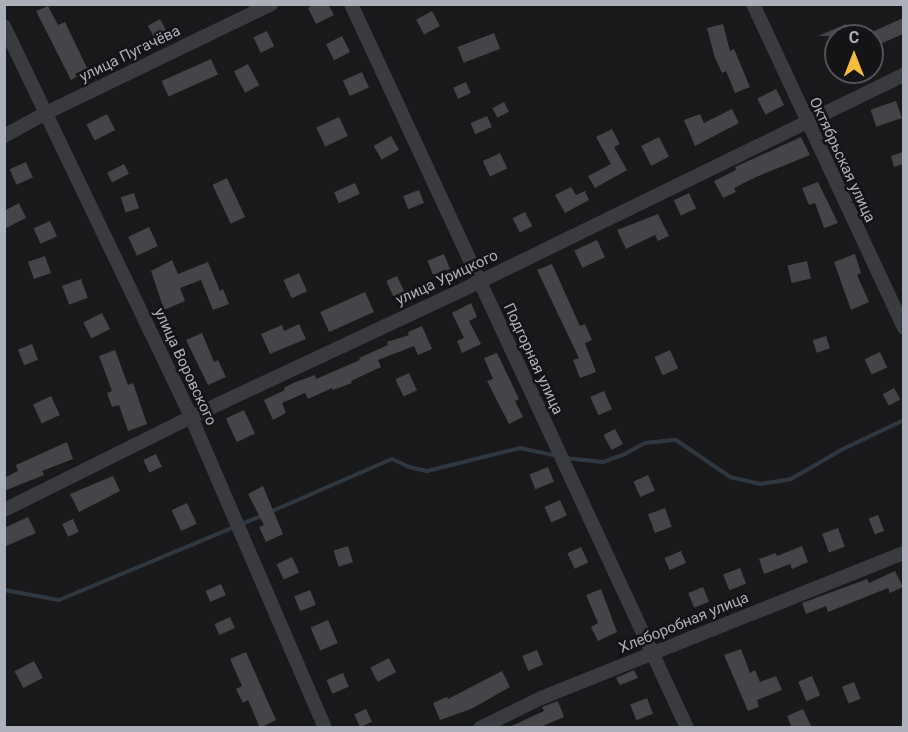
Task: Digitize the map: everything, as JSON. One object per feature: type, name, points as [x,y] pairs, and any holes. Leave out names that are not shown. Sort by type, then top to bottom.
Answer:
[{"type":"street","name":"улица Пугачёва","points":[[4,136],[46,113],[271,4]]},
{"type":"street","name":"Подгорная улица","points":[[351,4],[687,728]]},
{"type":"street","name":"Октябрьская улица","points":[[753,4],[805,122],[903,328]]},
{"type":"street","name":"улица Воровского","points":[[4,26],[191,417],[325,728]]},
{"type":"street","name":"улица Урицкого","points":[[4,510],[191,417],[479,282],[903,75]]},
{"type":"street","name":"Хлеборобная улица","points":[[480,728],[541,698],[903,554]]},
{"type":"building","points":[[314,4],[328,4],[334,15],[316,24],[308,8]]},
{"type":"building","points":[[48,6],[58,25],[65,22],[88,70],[71,80],[36,11]]},
{"type":"building","points":[[432,11],[440,26],[424,34],[416,19]]},
{"type":"building","points":[[903,18],[903,34],[884,42],[884,27]]},
{"type":"building","points":[[160,19],[166,30],[154,37],[148,26]]},
{"type":"building","points":[[723,24],[730,51],[734,49],[750,87],[735,93],[726,71],[722,73],[715,58],[707,28]]},
{"type":"building","points":[[267,31],[274,46],[261,53],[253,37]]},
{"type":"building","points":[[494,33],[500,49],[464,63],[458,47]]},
{"type":"building","points":[[342,36],[350,52],[334,60],[326,44]]},
{"type":"building","points":[[211,59],[218,75],[169,96],[162,81]]},
{"type":"building","points":[[248,64],[259,85],[245,93],[234,72]]},
{"type":"building","points":[[362,72],[369,88],[350,96],[343,81]]},
{"type":"building","points":[[466,82],[471,93],[458,99],[453,88]]},
{"type":"building","points":[[776,89],[784,105],[765,115],[757,99]]},
{"type":"building","points":[[896,101],[902,118],[876,127],[870,110]]},
{"type":"building","points":[[504,102],[509,112],[497,118],[492,108]]},
{"type":"building","points":[[732,109],[739,123],[695,146],[684,120],[700,114],[704,123]]},
{"type":"building","points":[[107,114],[115,130],[95,140],[87,124]]},
{"type":"building","points":[[487,116],[492,127],[475,134],[471,123]]},
{"type":"building","points":[[339,117],[348,136],[325,147],[316,128]]},
{"type":"building","points":[[612,129],[620,144],[614,147],[627,170],[595,188],[588,176],[611,164],[596,137]]},
{"type":"building","points":[[391,136],[399,150],[382,160],[374,146]]},
{"type":"building","points":[[659,137],[669,157],[651,166],[641,146]]},
{"type":"building","points":[[801,137],[810,155],[756,177],[734,188],[736,192],[723,198],[714,181],[736,170],[735,167]]},
{"type":"building","points":[[903,152],[903,164],[894,167],[891,156]]},
{"type":"building","points":[[500,153],[507,168],[490,176],[483,161]]},
{"type":"building","points":[[26,162],[33,178],[16,185],[10,169]]},
{"type":"building","points":[[124,164],[129,174],[112,182],[107,173]]},
{"type":"building","points":[[227,178],[245,217],[231,224],[212,185]]},
{"type":"building","points":[[818,182],[838,223],[824,228],[815,203],[809,205],[802,188]]},
{"type":"building","points":[[355,183],[360,194],[339,203],[334,192]]},
{"type":"building","points":[[571,187],[576,195],[585,191],[589,200],[565,213],[555,195]]},
{"type":"building","points":[[419,190],[424,203],[408,209],[403,196]]},
{"type":"building","points":[[134,193],[139,208],[126,213],[121,197]]},
{"type":"building","points":[[689,193],[696,208],[681,216],[674,200]]},
{"type":"building","points":[[19,203],[26,218],[4,229],[4,211]]},
{"type":"building","points":[[525,212],[532,226],[520,233],[513,218]]},
{"type":"building","points":[[658,214],[669,236],[658,241],[655,235],[626,249],[617,230]]},
{"type":"building","points":[[50,221],[57,237],[40,244],[34,228]]},
{"type":"building","points":[[149,227],[158,246],[137,256],[128,237]]},
{"type":"building","points":[[597,240],[605,257],[582,268],[574,251]]},
{"type":"building","points":[[444,254],[450,269],[433,276],[427,261]]},
{"type":"building","points":[[855,254],[861,273],[857,275],[869,302],[851,310],[834,262]]},
{"type":"building","points":[[45,256],[51,273],[34,279],[28,262]]},
{"type":"building","points":[[172,260],[178,274],[208,262],[220,291],[223,289],[229,304],[213,310],[201,280],[180,288],[185,301],[164,310],[151,271]]},
{"type":"building","points":[[807,261],[811,279],[792,283],[788,265]]},
{"type":"building","points":[[552,264],[580,326],[585,324],[592,340],[585,343],[596,372],[580,378],[573,360],[579,358],[537,270]]},
{"type":"building","points":[[299,273],[307,291],[292,298],[283,280]]},
{"type":"building","points":[[397,276],[406,295],[395,300],[386,281]]},
{"type":"building","points":[[81,279],[88,298],[69,305],[62,286]]},
{"type":"building","points":[[365,292],[374,312],[329,332],[320,312]]},
{"type":"building","points":[[471,303],[477,317],[469,321],[481,344],[462,353],[457,341],[464,338],[452,313]]},
{"type":"building","points":[[102,313],[110,329],[91,339],[83,323]]},
{"type":"building","points":[[299,324],[306,339],[270,354],[261,334],[282,325],[284,331]]},
{"type":"building","points":[[422,326],[432,349],[418,355],[414,346],[378,360],[381,367],[351,381],[352,383],[333,390],[332,388],[308,399],[305,393],[282,403],[286,413],[273,420],[264,400],[285,390],[284,388],[293,383],[315,375],[316,379],[360,360],[359,358],[388,345],[387,342],[409,335],[408,332]]},
{"type":"building","points":[[202,333],[214,362],[218,360],[226,377],[208,385],[186,340]]},
{"type":"building","points":[[826,336],[830,348],[817,353],[813,340]]},
{"type":"building","points":[[32,344],[38,360],[24,365],[18,349]]},
{"type":"building","points":[[115,350],[128,385],[133,383],[147,424],[128,431],[119,405],[112,407],[107,393],[112,391],[99,356]]},
{"type":"building","points":[[670,350],[678,368],[663,375],[654,357]]},
{"type":"building","points":[[880,352],[887,367],[872,375],[865,359]]},
{"type":"building","points":[[497,353],[519,399],[515,401],[523,417],[509,424],[487,381],[493,379],[484,358]]},
{"type":"building","points":[[409,373],[417,390],[403,397],[395,379]]},
{"type":"building","points":[[894,388],[900,399],[889,406],[883,394]]},
{"type":"building","points":[[604,391],[612,409],[598,415],[590,397]]},
{"type":"building","points":[[51,396],[60,415],[42,423],[33,404]]},
{"type":"building","points":[[244,410],[255,434],[237,442],[226,418]]},
{"type":"building","points":[[615,429],[623,444],[612,450],[604,435]]},
{"type":"building","points":[[67,442],[73,459],[42,471],[44,475],[4,491],[4,478],[18,471],[16,465]]},
{"type":"building","points":[[156,454],[162,467],[149,473],[143,460]]},
{"type":"building","points":[[548,467],[554,482],[535,489],[529,474]]},
{"type":"building","points":[[648,475],[655,491],[640,497],[633,482]]},
{"type":"building","points":[[113,476],[120,491],[79,512],[70,494]]},
{"type":"building","points":[[263,486],[283,534],[266,542],[259,527],[264,525],[248,494]]},
{"type":"building","points":[[560,500],[567,516],[551,522],[544,507]]},
{"type":"building","points":[[187,503],[197,524],[181,531],[172,510]]},
{"type":"building","points":[[665,508],[672,527],[655,533],[648,514]]},
{"type":"building","points":[[878,515],[884,531],[875,534],[869,519]]},
{"type":"building","points":[[28,517],[36,533],[4,547],[4,528]]},
{"type":"building","points":[[73,519],[79,532],[68,537],[62,524]]},
{"type":"building","points":[[838,528],[845,547],[829,553],[822,534]]},
{"type":"building","points":[[348,546],[353,562],[339,567],[334,550]]},
{"type":"building","points":[[802,546],[808,562],[792,569],[790,564],[764,574],[759,559],[776,553],[777,556]]},
{"type":"building","points":[[581,547],[588,562],[575,569],[567,553]]},
{"type":"building","points":[[681,551],[686,563],[670,570],[664,558]]},
{"type":"building","points":[[292,557],[299,572],[284,580],[277,564]]},
{"type":"building","points":[[740,568],[746,584],[729,590],[723,574]]},
{"type":"building","points":[[895,571],[903,587],[890,593],[888,588],[828,612],[826,606],[806,614],[802,603],[867,579],[869,583]]},
{"type":"building","points":[[221,584],[226,595],[210,602],[205,591]]},
{"type":"building","points":[[703,587],[709,602],[694,608],[688,593]]},
{"type":"building","points":[[601,589],[617,632],[598,641],[591,627],[598,623],[586,595]]},
{"type":"building","points":[[310,590],[316,605],[300,611],[294,596]]},
{"type":"building","points":[[230,617],[235,628],[219,635],[214,624]]},
{"type":"building","points":[[328,620],[338,643],[320,650],[311,627]]},
{"type":"building","points":[[741,649],[750,673],[755,670],[760,682],[776,676],[782,690],[757,700],[759,707],[748,711],[724,655]]},
{"type":"building","points":[[537,650],[543,665],[528,671],[522,656]]},
{"type":"building","points":[[246,652],[276,720],[260,728],[248,700],[243,703],[236,689],[242,686],[230,659]]},
{"type":"building","points":[[389,658],[396,672],[378,682],[370,668]]},
{"type":"building","points":[[34,661],[43,678],[23,688],[15,671]]},
{"type":"building","points":[[634,670],[638,678],[620,685],[616,678]]},
{"type":"building","points":[[502,671],[510,687],[471,709],[440,720],[433,703],[447,697],[448,699]]},
{"type":"building","points":[[343,673],[349,687],[332,694],[326,680]]},
{"type":"building","points":[[812,676],[820,695],[806,701],[798,682]]},
{"type":"building","points":[[854,682],[861,699],[849,704],[842,687]]},
{"type":"building","points":[[647,698],[653,714],[636,720],[630,704]]},
{"type":"building","points":[[558,701],[564,717],[538,728],[507,728],[544,711],[542,707]]},
{"type":"building","points":[[366,709],[372,722],[360,727],[354,714]]},
{"type":"building","points":[[803,709],[812,728],[792,728],[787,716]]},
{"type":"waterway","points":[[565,458],[603,462],[645,443],[676,440],[730,477],[760,484],[791,479],[841,450],[904,420]]},
{"type":"waterway","points":[[270,512],[392,459],[409,467],[427,471],[520,448],[557,456]]},
{"type":"waterway","points":[[4,590],[59,600],[263,515]]}]
